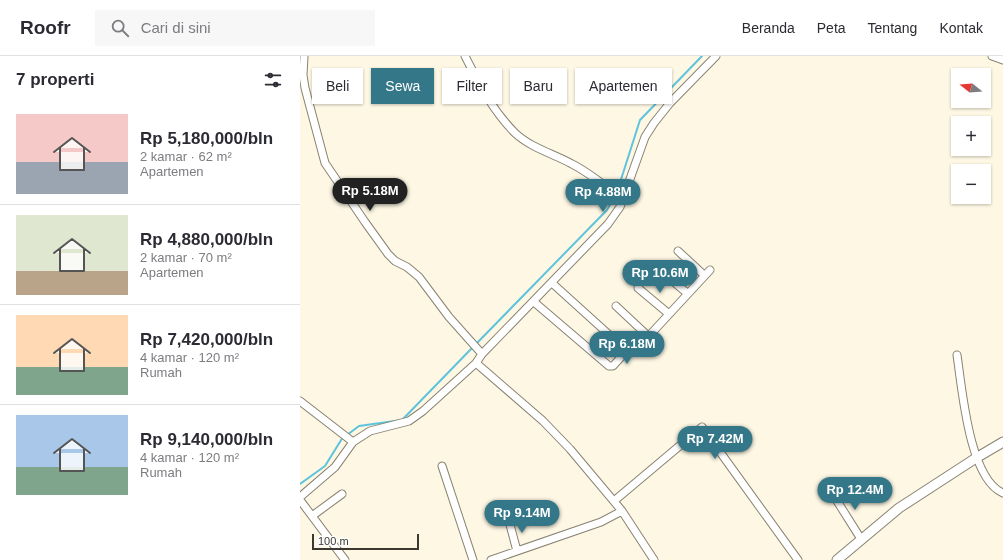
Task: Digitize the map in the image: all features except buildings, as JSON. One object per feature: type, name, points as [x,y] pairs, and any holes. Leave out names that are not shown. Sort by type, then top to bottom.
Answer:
[{"type":"main road","points":[[837,560],[899,508],[1003,442]]},
{"type":"street","points":[[304,56],[303,75],[305,88],[325,163],[388,254],[395,261],[407,267],[419,277],[449,317],[481,353]]},
{"type":"street","points":[[465,56],[484,94],[516,134],[525,141],[574,165],[618,196]]},
{"type":"street","points":[[345,560],[300,498],[335,467],[352,442],[370,431],[409,421],[423,411],[476,363],[481,353],[534,302],[608,224],[620,207],[618,196],[654,123],[670,103],[716,56]]},
{"type":"street","points":[[992,56],[1003,60]]},
{"type":"street","points":[[534,302],[609,366],[614,365],[626,350],[634,343],[644,340],[707,272],[678,250]]},
{"type":"street","points":[[662,272],[687,294]]},
{"type":"street","points":[[552,283],[626,350]]},
{"type":"street","points":[[638,288],[668,314]]},
{"type":"street","points":[[616,306],[648,336]]},
{"type":"street","points":[[957,355],[976,458],[988,482],[994,488],[1003,493]]},
{"type":"street","points":[[476,363],[543,421],[570,448],[622,511],[654,560]]},
{"type":"street","points":[[300,401],[352,442]]},
{"type":"street","points":[[614,501],[702,427],[798,560]]},
{"type":"street","points":[[442,466],[473,560]]},
{"type":"street","points":[[832,493],[861,539]]},
{"type":"street","points":[[312,516],[342,494]]},
{"type":"street","points":[[491,560],[601,522],[622,511]]},
{"type":"street","points":[[509,521],[517,551]]},
{"type":"waterway","points":[[617,192],[640,120],[702,56]]},
{"type":"waterway","points":[[476,344],[607,210],[615,196]]},
{"type":"waterway","points":[[347,435],[359,426],[402,420],[473,347]]},
{"type":"waterway","points":[[300,484],[325,466],[343,437]]}]
